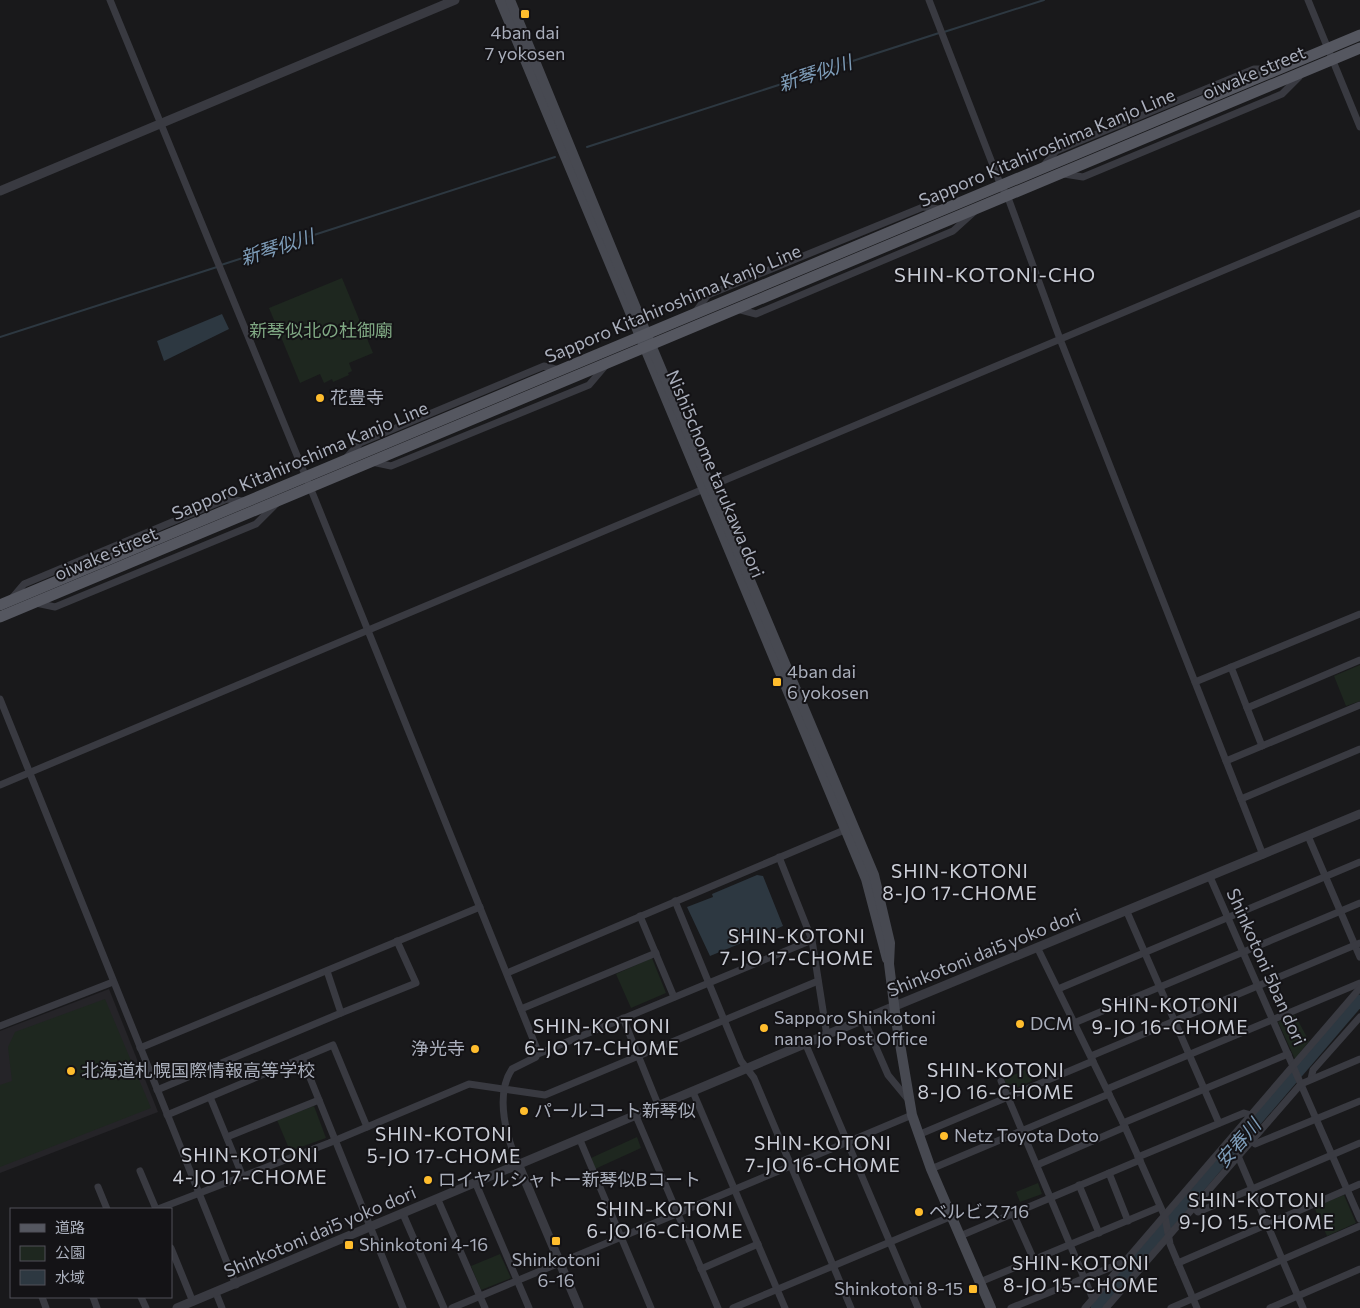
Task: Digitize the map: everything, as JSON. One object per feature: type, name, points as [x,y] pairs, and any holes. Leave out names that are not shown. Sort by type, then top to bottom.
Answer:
[{"type":"main road","name":"Nishi5chome tarukawa dori","points":[[500,0],[849,828],[866,879],[881,944],[889,964],[907,1098],[918,1136],[991,1308]]},
{"type":"main road","name":"Nishi5chome tarukawa dori","points":[[510,0],[645,341]]},
{"type":"main road","name":"Sapporo Kitahiroshima Kanjo Line","points":[[4,604],[248,502],[308,482],[341,463],[562,370],[645,341],[692,316],[944,210],[1004,191],[1042,169],[1360,35]]},
{"type":"main road","name":"oiwake street","points":[[0,617],[281,500],[308,482],[372,462],[608,363],[645,341],[736,309],[980,207],[1004,191],[1061,173],[1360,48]]},
{"type":"street","points":[[110,0],[308,482],[522,1009],[538,1054]]},
{"type":"street","points":[[0,191],[455,0]]},
{"type":"street","points":[[929,0],[1263,855]]},
{"type":"street","points":[[1308,0],[1360,127]]},
{"type":"street","points":[[0,785],[368,632],[1360,213]]},
{"type":"street","points":[[1195,682],[1360,614]]},
{"type":"street","points":[[1247,708],[1360,660]]},
{"type":"street","points":[[1231,667],[1262,746]]},
{"type":"street","points":[[0,699],[236,1285]]},
{"type":"street","points":[[1226,761],[1360,705]]},
{"type":"street","points":[[1241,799],[1360,749]]},
{"type":"street","name":"Shinkotoni dai5 yoko dori","points":[[177,1308],[236,1285],[895,1006],[1127,912],[1360,814]]},
{"type":"street","points":[[507,973],[849,828]]},
{"type":"street","points":[[1308,836],[1340,911],[1357,944],[1360,957]]},
{"type":"street","points":[[779,857],[812,940],[827,1036]]},
{"type":"street","points":[[1058,989],[1360,862]]},
{"type":"street","name":"Shinkotoni 5ban dori","points":[[1210,877],[1300,1081]]},
{"type":"street","points":[[675,901],[741,1061],[754,1078],[851,1308]]},
{"type":"street","points":[[1074,1023],[1360,903]]},
{"type":"street","points":[[140,1048],[480,907]]},
{"type":"street","points":[[1127,912],[1219,1123]]},
{"type":"street","points":[[640,916],[674,997]]},
{"type":"street","points":[[579,1308],[518,1166],[507,1131],[505,1089],[512,1069],[534,1059],[538,1054],[812,940]]},
{"type":"street","points":[[157,1090],[416,983],[397,941]]},
{"type":"street","points":[[918,1136],[1009,1098],[1175,1021],[1357,944]]},
{"type":"street","points":[[1038,948],[1124,1125],[1165,1218],[1170,1244],[1198,1308]]},
{"type":"street","points":[[522,1009],[656,953]]},
{"type":"street","points":[[326,971],[341,1013]]},
{"type":"street","points":[[160,1208],[334,1141],[469,1084],[545,1095],[818,981]]},
{"type":"street","points":[[0,1026],[114,982]]},
{"type":"street","points":[[931,1169],[1189,1055],[1360,983]]},
{"type":"street","points":[[1085,1308],[1165,1218],[1251,1115],[1294,1068],[1360,988]]},
{"type":"street","points":[[1311,1079],[1314,1070],[1360,1017]]},
{"type":"street","points":[[623,1018],[660,1106]]},
{"type":"street","points":[[864,1020],[888,1075],[907,1098]]},
{"type":"street","points":[[167,1115],[332,1045],[367,1127]]},
{"type":"street","points":[[806,1045],[918,1308]]},
{"type":"street","points":[[1037,1165],[1204,1087],[1288,1054]]},
{"type":"street","points":[[302,1058],[403,1308]]},
{"type":"street","points":[[1106,1308],[1169,1232],[1252,1140],[1300,1081],[1311,1079],[1360,1059]]},
{"type":"street","points":[[1001,1081],[1093,1299]]},
{"type":"street","points":[[1300,1081],[1360,1219]]},
{"type":"street","points":[[694,1092],[785,1308]]},
{"type":"street","points":[[210,1097],[243,1177]]},
{"type":"street","points":[[227,1137],[319,1100]]},
{"type":"street","points":[[1252,1140],[1256,1144],[1360,1101]]},
{"type":"street","points":[[960,1236],[1109,1173],[1219,1123],[1244,1113],[1251,1115]]},
{"type":"street","points":[[452,1308],[912,1115]]},
{"type":"street","points":[[636,1116],[718,1308]]},
{"type":"street","points":[[580,1140],[651,1308]]},
{"type":"street","points":[[1193,1207],[1198,1212],[1360,1143]]},
{"type":"street","points":[[1238,1156],[1304,1308]]},
{"type":"street","points":[[140,1171],[157,1208]]},
{"type":"street","points":[[1109,1173],[1128,1221]]},
{"type":"street","points":[[476,1184],[530,1308]]},
{"type":"street","points":[[1178,1263],[1360,1184]]},
{"type":"street","points":[[1079,1186],[1099,1233]]},
{"type":"street","points":[[98,1187],[107,1208]]},
{"type":"street","points":[[438,1200],[485,1308]]},
{"type":"street","points":[[980,1282],[1160,1207]]},
{"type":"street","points":[[1013,1213],[1034,1260]]},
{"type":"street","points":[[404,1214],[444,1308]]},
{"type":"street","points":[[733,1308],[952,1216]]},
{"type":"street","points":[[1171,1308],[1360,1226]]},
{"type":"street","points":[[702,1269],[758,1244]]},
{"type":"street","points":[[172,1250],[193,1302]]},
{"type":"street","points":[[1011,1308],[1126,1261]]},
{"type":"street","points":[[1270,1308],[1360,1269]]},
{"type":"street","points":[[216,1293],[222,1308]]},
{"type":"shaded area","name":"北海道札幌国際情報高等学校","points":[[109,989],[158,1112],[0,1173],[0,1031]]},
{"type":"green space","name":"新琴似北の杜御廟","points":[[342,278],[373,353],[349,363],[352,371],[348,373],[349,375],[333,382],[332,379],[324,383],[320,374],[300,383],[269,308]]},
{"type":"green space","points":[[1360,665],[1360,701],[1346,706],[1334,676]]},
{"type":"green space","points":[[652,958],[666,993],[631,1008],[616,974]]},
{"type":"green space","name":"北海道札幌国際情報高等学校","points":[[105,999],[151,1108],[0,1167],[0,1085],[12,1081],[8,1047],[15,1032]]},
{"type":"green space","points":[[1295,1015],[1309,1041],[1295,1059],[1278,1022]]},
{"type":"green space","points":[[1027,1069],[1032,1081],[1009,1091],[1004,1079]]},
{"type":"green space","points":[[314,1106],[326,1138],[290,1151],[277,1120]]},
{"type":"green space","points":[[637,1137],[641,1148],[595,1169],[591,1158]]},
{"type":"green space","points":[[1038,1183],[1042,1194],[1020,1202],[1016,1192]]},
{"type":"green space","points":[[1344,1195],[1356,1223],[1327,1236],[1314,1207]]},
{"type":"green space","points":[[500,1254],[511,1278],[481,1290],[471,1266]]},
{"type":"water","points":[[222,314],[229,329],[164,361],[157,341]]},
{"type":"water","points":[[757,875],[763,876],[783,926],[710,956],[687,907],[713,897],[712,894]]},
{"type":"waterway","name":"新琴似川","points":[[944,32],[1044,0]]},
{"type":"waterway","name":"新琴似川","points":[[587,147],[939,33]]},
{"type":"waterway","name":"新琴似川","points":[[221,265],[555,157]]},
{"type":"waterway","name":"新琴似川","points":[[0,337],[217,267]]},
{"type":"waterway","name":"安春川","points":[[1096,1308],[1360,1000]]},
{"type":"place","name":"4ban dai 7 yokosen","points":[[525,14]]},
{"type":"place","name":"花豊寺","points":[[320,398]]},
{"type":"place","name":"4ban dai 6 yokosen","points":[[777,682]]},
{"type":"place","name":"DCM","points":[[1020,1024]]},
{"type":"place","name":"Sapporo Shinkotoni nana jo Post Office","points":[[764,1028]]},
{"type":"place","name":"浄光寺","points":[[475,1049]]},
{"type":"place","name":"北海道札幌国際情報高等学校","points":[[71,1071]]},
{"type":"place","name":"パールコート新琴似","points":[[524,1111]]},
{"type":"place","name":"Netz Toyota Doto","points":[[944,1136]]},
{"type":"place","name":"ロイヤルシャトー新琴似Bコート","points":[[428,1180]]},
{"type":"place","name":"ベルビス716","points":[[919,1212]]},
{"type":"place","name":"Shinkotoni 6-16","points":[[556,1241]]},
{"type":"place","name":"Shinkotoni 4-16","points":[[349,1245]]},
{"type":"place","name":"Shinkotoni 8-15","points":[[973,1289]]},
{"type":"district","name":"SHIN-KOTONI-CHO","points":[[995,275]]},
{"type":"district","name":"SHIN-KOTONI 8-JO 17-CHOME","points":[[960,882]]},
{"type":"district","name":"SHIN-KOTONI 7-JO 17-CHOME","points":[[797,947]]},
{"type":"district","name":"SHIN-KOTONI 9-JO 16-CHOME","points":[[1170,1016]]},
{"type":"district","name":"SHIN-KOTONI 6-JO 17-CHOME","points":[[602,1037]]},
{"type":"district","name":"SHIN-KOTONI 8-JO 16-CHOME","points":[[996,1081]]},
{"type":"district","name":"SHIN-KOTONI 5-JO 17-CHOME","points":[[444,1145]]},
{"type":"district","name":"SHIN-KOTONI 7-JO 16-CHOME","points":[[823,1154]]},
{"type":"district","name":"SHIN-KOTONI 4-JO 17-CHOME","points":[[250,1166]]},
{"type":"district","name":"SHIN-KOTONI 9-JO 15-CHOME","points":[[1257,1211]]},
{"type":"district","name":"SHIN-KOTONI 6-JO 16-CHOME","points":[[665,1220]]},
{"type":"district","name":"SHIN-KOTONI 8-JO 15-CHOME","points":[[1081,1274]]}]
